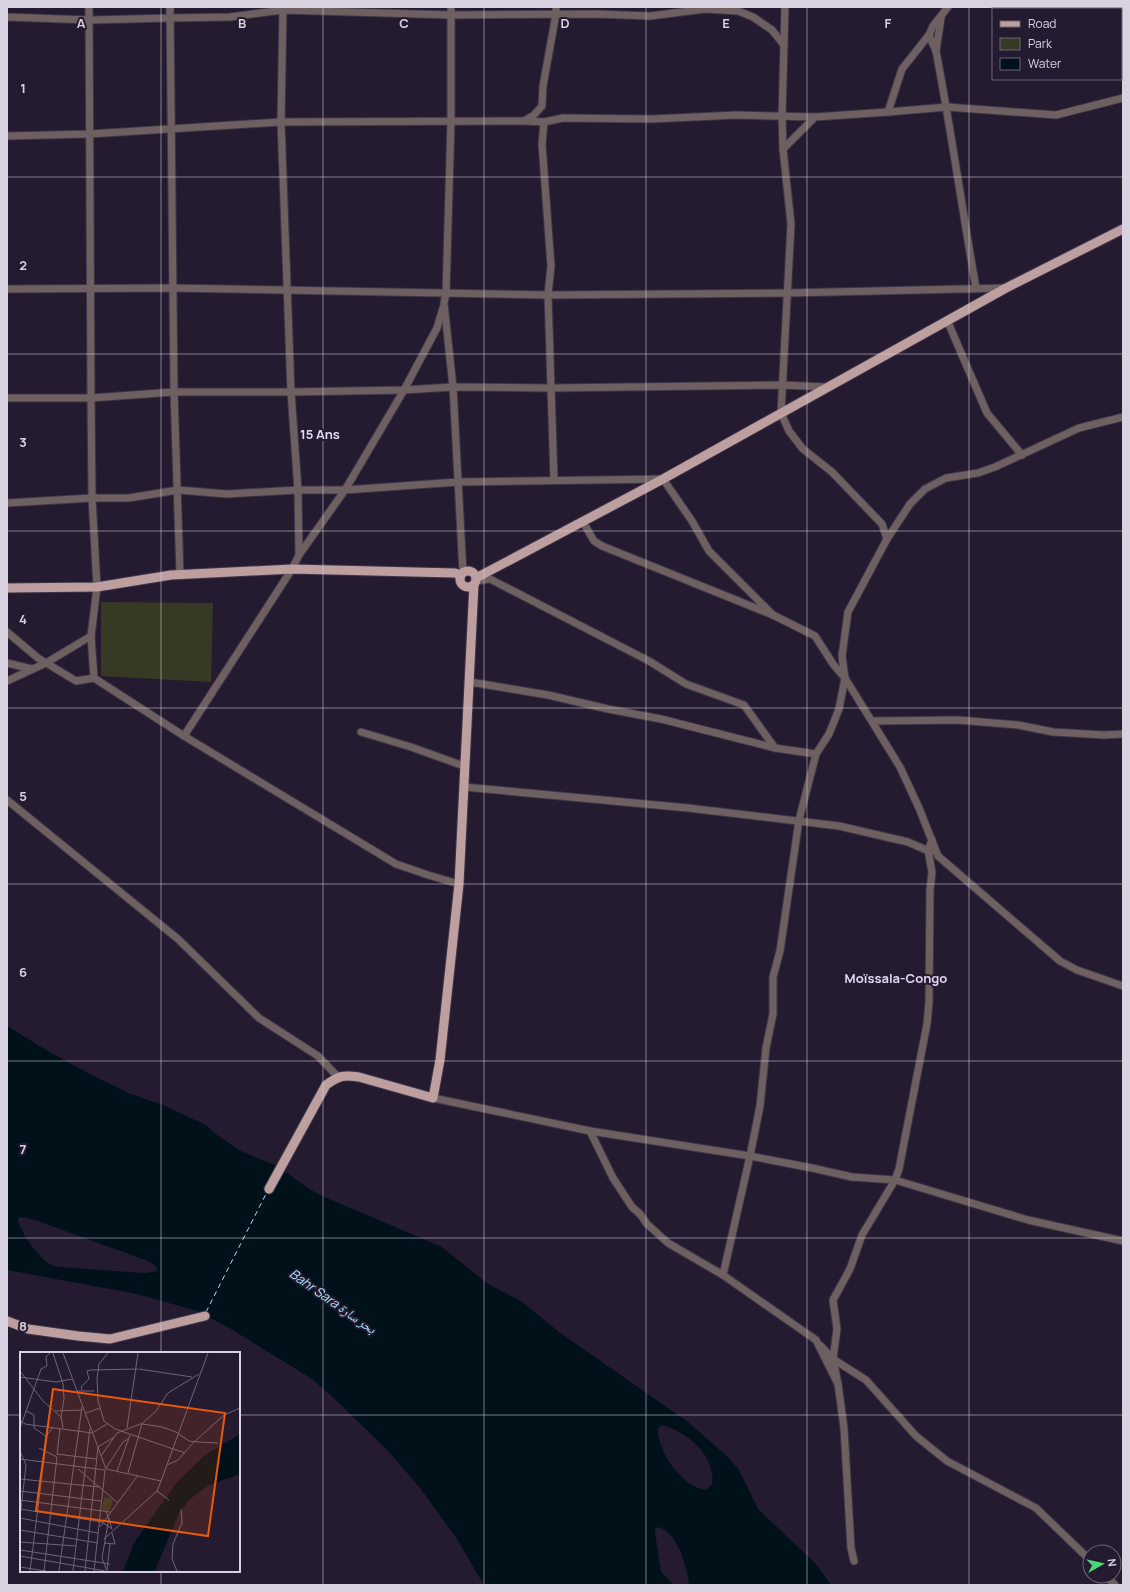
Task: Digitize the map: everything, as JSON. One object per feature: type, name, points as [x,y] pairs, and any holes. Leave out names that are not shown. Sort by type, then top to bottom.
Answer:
[{"type":"main road","points":[[462,574],[460,583],[463,586],[471,586],[475,581],[663,479],[947,320],[1006,288],[1123,230]]},
{"type":"main road","points":[[7,588],[97,586],[170,575],[292,569],[462,574],[466,571],[472,572],[475,581],[464,766],[459,884],[440,1060],[433,1098],[359,1078],[347,1076],[338,1077],[326,1085],[269,1189]]},
{"type":"main road","points":[[7,1321],[28,1329],[110,1339],[204,1316]]},
{"type":"street","points":[[89,7],[92,498],[97,586],[90,636],[94,678]]},
{"type":"street","points":[[170,7],[174,392],[180,575]]},
{"type":"street","points":[[650,16],[653,7]]},
{"type":"street","points":[[680,12],[688,7]]},
{"type":"street","points":[[785,7],[782,117],[783,149],[792,224],[781,413],[789,431],[803,449],[832,472],[882,524],[887,538]]},
{"type":"street","points":[[888,112],[902,69],[948,7]]},
{"type":"street","points":[[7,16],[90,20],[230,17],[283,9],[451,11],[556,10],[650,16],[705,9],[738,11],[753,17],[772,30],[784,45]]},
{"type":"street","points":[[283,9],[281,122],[291,392],[298,490],[299,555]]},
{"type":"street","points":[[524,122],[534,115],[542,106],[543,86],[556,10]]},
{"type":"street","points":[[184,736],[292,569],[299,555],[345,490],[404,390],[437,328],[446,294],[451,121],[451,11]]},
{"type":"street","points":[[936,50],[942,15]]},
{"type":"street","points":[[929,34],[936,50],[947,107],[960,196],[976,288]]},
{"type":"street","points":[[7,136],[90,134],[281,122],[544,122],[563,118],[651,119],[737,115],[815,117],[947,107],[1056,115],[1123,98]]},
{"type":"street","points":[[783,149],[815,117]]},
{"type":"street","points":[[544,122],[542,144],[551,266],[548,295],[554,480]]},
{"type":"street","points":[[7,289],[173,288],[548,295],[787,293],[1006,288]]},
{"type":"street","points":[[444,303],[453,387],[462,574]]},
{"type":"street","points":[[947,320],[987,413],[1022,455]]},
{"type":"street","points":[[7,398],[91,398],[174,392],[404,390],[453,387],[551,388],[782,385],[827,387]]},
{"type":"street","points":[[723,1275],[760,1106],[766,1048],[772,1014],[774,977],[780,951],[799,820],[816,754],[829,734],[839,709],[845,678],[842,656],[848,612],[887,538],[910,504],[925,489],[946,478],[990,469],[1080,428],[1123,417]]},
{"type":"street","points":[[7,503],[92,498],[129,498],[178,490],[227,494],[298,490],[345,490],[458,482],[663,479],[692,521],[710,551],[773,615]]},
{"type":"street","points":[[583,522],[594,541],[602,546],[773,615],[815,636],[873,721],[900,767],[938,856]]},
{"type":"street","points":[[475,581],[490,579],[649,661],[686,684],[744,704],[775,748]]},
{"type":"street","points":[[7,632],[38,658],[76,681],[94,678],[184,736],[396,864],[459,884]]},
{"type":"street","points":[[7,681],[46,663],[90,636]]},
{"type":"street","points":[[7,663],[32,670]]},
{"type":"street","points":[[470,682],[548,695],[608,709],[661,719],[775,748],[816,754]]},
{"type":"street","points":[[873,721],[958,720],[1018,725],[1053,732],[1104,735],[1123,734]]},
{"type":"street","points":[[361,732],[411,747],[464,766]]},
{"type":"street","points":[[464,787],[799,820],[879,834],[908,842],[928,850],[938,856],[1060,961],[1077,970],[1123,986]]},
{"type":"street","points":[[7,800],[178,939],[259,1018],[318,1056],[338,1077]]},
{"type":"street","points":[[854,1561],[851,1548],[844,1428],[833,1359],[837,1329],[833,1300],[850,1269],[862,1235],[896,1180],[900,1169],[927,1024],[929,995],[930,890],[932,872],[928,850],[932,840]]},
{"type":"street","points":[[433,1098],[590,1131],[750,1156],[852,1177],[896,1180],[1028,1220],[1123,1242]]},
{"type":"street","points":[[590,1131],[613,1178],[632,1207],[640,1214],[647,1224],[668,1243],[723,1275],[816,1340],[833,1359],[866,1380],[916,1436],[947,1461],[1036,1508],[1082,1552]]},
{"type":"street","points":[[816,1340],[838,1384]]},
{"type":"green space","points":[[101,602],[213,603],[211,682],[101,676]]},
{"type":"water","name":"Bahr Sara بحر سارة","points":[[7,1026],[88,1073],[131,1094],[163,1105],[206,1125],[217,1135],[241,1151],[279,1167],[320,1195],[442,1247],[488,1284],[521,1301],[559,1332],[688,1422],[729,1458],[739,1470],[758,1509],[816,1564],[831,1585],[689,1585],[684,1561],[676,1543],[665,1530],[658,1527],[655,1529],[655,1532],[661,1572],[674,1585],[484,1585],[457,1539],[420,1488],[390,1453],[337,1401],[312,1379],[231,1329],[197,1311],[137,1294],[7,1270]],"holes":[[[20,1217],[32,1219],[148,1261],[157,1267],[157,1271],[144,1273],[59,1267],[52,1265],[48,1263],[30,1244],[18,1221]],[[663,1425],[687,1437],[701,1449],[710,1465],[712,1474],[712,1483],[706,1490],[688,1482],[680,1475],[667,1458],[659,1438],[658,1429]]]},
{"type":"ferry route","points":[[206,1312],[267,1192]]},
{"type":"district","name":"15 Ans","points":[[320,434]]},
{"type":"district","name":"Moïssala-Congo","points":[[896,978]]}]
